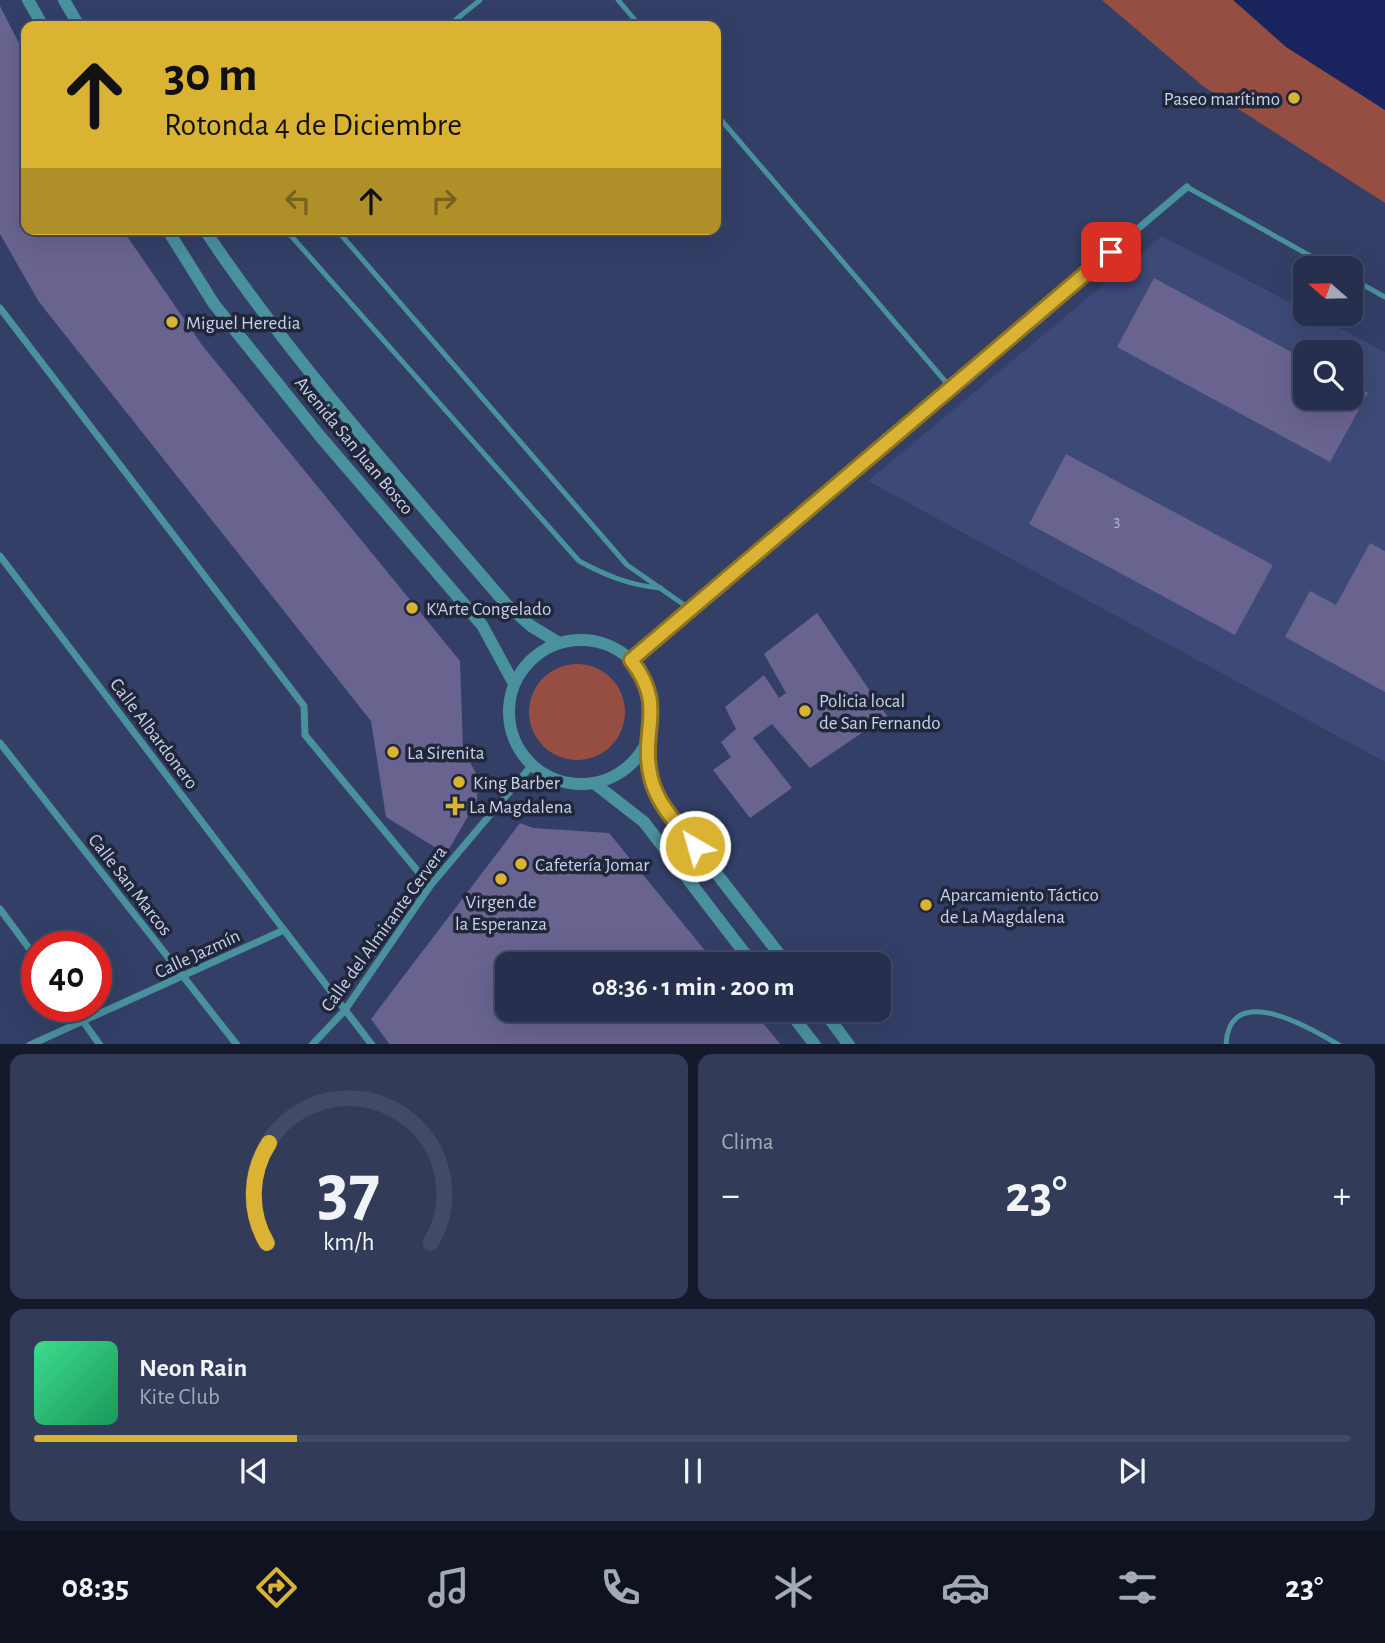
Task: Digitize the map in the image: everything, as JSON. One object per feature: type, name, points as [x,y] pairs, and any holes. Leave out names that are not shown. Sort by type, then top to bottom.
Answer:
[{"type":"street","points":[[28,0],[40,21]]},
{"type":"street","points":[[64,0],[76,21]]},
{"type":"street","points":[[631,660],[1187,187]]},
{"type":"street","name":"Avenida San Juan Bosco","points":[[171,235],[214,304],[295,405],[482,625],[514,684]]},
{"type":"street","name":"Avenida San Juan Bosco","points":[[208,235],[239,282],[342,411],[506,604],[531,626],[559,643]]},
{"type":"street","points":[[0,308],[304,706],[305,735],[430,886]]},
{"type":"street","name":"Calle Albardonero","points":[[0,556],[284,929]]},
{"type":"street","points":[[648,739],[634,761],[616,775],[594,783],[571,783],[550,778],[532,765],[518,748],[510,727],[509,706],[514,684],[525,666],[540,652],[559,643],[578,639],[597,641],[616,648],[631,660],[644,677],[651,697],[653,718],[648,739],[651,778],[664,806],[778,952]]},
{"type":"street","name":"Calle San Marcos","points":[[0,743],[235,1044]]},
{"type":"street","name":"Calle del Almirante Cervera","points":[[313,1044],[345,1010],[430,886],[532,765]]},
{"type":"street","points":[[594,783],[644,822],[744,952]]},
{"type":"street","points":[[0,909],[21,937]]},
{"type":"street","points":[[284,929],[371,1044]]},
{"type":"street","name":"Calle Jazmín","points":[[112,1008],[284,929]]},
{"type":"street","name":"Calle Jazmín","points":[[32,1044],[81,1022]]},
{"type":"street","points":[[84,1022],[99,1044]]},
{"type":"street","points":[[797,1022],[814,1044]]},
{"type":"street","points":[[832,1022],[848,1044]]},
{"type":"lane","points":[[454,21],[480,0]]},
{"type":"lane","points":[[618,0],[636,21]]},
{"type":"lane","points":[[721,120],[951,388]]},
{"type":"lane","points":[[1187,187],[1311,256]]},
{"type":"lane","points":[[290,235],[579,561],[602,574],[640,587],[661,588]]},
{"type":"lane","points":[[341,235],[627,565],[690,609]]},
{"type":"lane","points":[[1363,285],[1385,297]]},
{"type":"lane","points":[[1226,1044],[1227,1028],[1235,1017],[1251,1011],[1297,1020],[1337,1044]]},
{"type":"shaded area","name":"Paseo marítimo","points":[[1102,0],[1385,0],[1367,98],[1385,110],[1385,203],[1204,87]]},
{"type":"shaded area","points":[[1233,0],[1385,0],[1385,110],[1286,47]]},
{"type":"shaded area","points":[[1162,236],[1293,304],[1293,326],[1336,326],[1362,340],[1293,340],[1293,410],[1363,410],[1363,340],[1385,352],[1385,762],[868,481]]},
{"type":"shaded area","points":[[577,664],[595,667],[611,678],[622,694],[625,712],[622,730],[611,746],[595,757],[577,760],[559,757],[543,746],[532,730],[529,712],[532,694],[543,678],[559,667]]},
{"type":"building","points":[[0,6],[21,47],[21,235],[126,235],[202,345],[460,661],[463,749],[478,777],[477,801],[446,854],[386,817],[371,721],[39,302],[0,234]]},
{"type":"building","points":[[1154,278],[1293,353],[1293,410],[1359,410],[1330,462],[1117,347]]},
{"type":"building","points":[[1066,454],[1273,565],[1235,635],[1029,524]]},
{"type":"building","points":[[1370,543],[1385,551],[1385,692],[1285,637],[1310,591],[1336,605]]},
{"type":"building","name":"Policia local de San Fernando","points":[[817,613],[887,716],[810,768],[772,724],[753,738],[792,788],[750,818],[713,770],[731,757],[721,742],[736,729],[725,707],[764,675],[779,698],[786,693],[764,654]]},
{"type":"building","points":[[520,823],[533,828],[609,833],[706,952],[495,952],[495,1022],[762,1022],[780,1044],[389,1044],[371,1019]]},
{"type":"place","name":"Paseo marítimo","points":[[1294,98]]},
{"type":"place","name":"Miguel Heredia","points":[[172,322]]},
{"type":"place","name":"K'Arte Congelado","points":[[412,608]]},
{"type":"place","name":"Policia local de San Fernando","points":[[805,711]]},
{"type":"place","name":"La Sirenita","points":[[393,752]]},
{"type":"place","name":"King Barber","points":[[459,782]]},
{"type":"place","name":"La Magdalena","points":[[455,806]]},
{"type":"place","name":"Cafetería Jomar","points":[[521,864]]},
{"type":"place","name":"Virgen de la Esperanza","points":[[501,879]]},
{"type":"place","name":"Aparcamiento Táctico de La Magdalena","points":[[926,905]]},
{"type":"route","points":[[695,846],[664,806],[651,778],[648,739],[653,718],[651,697],[644,677],[631,660],[1111,252]]}]
